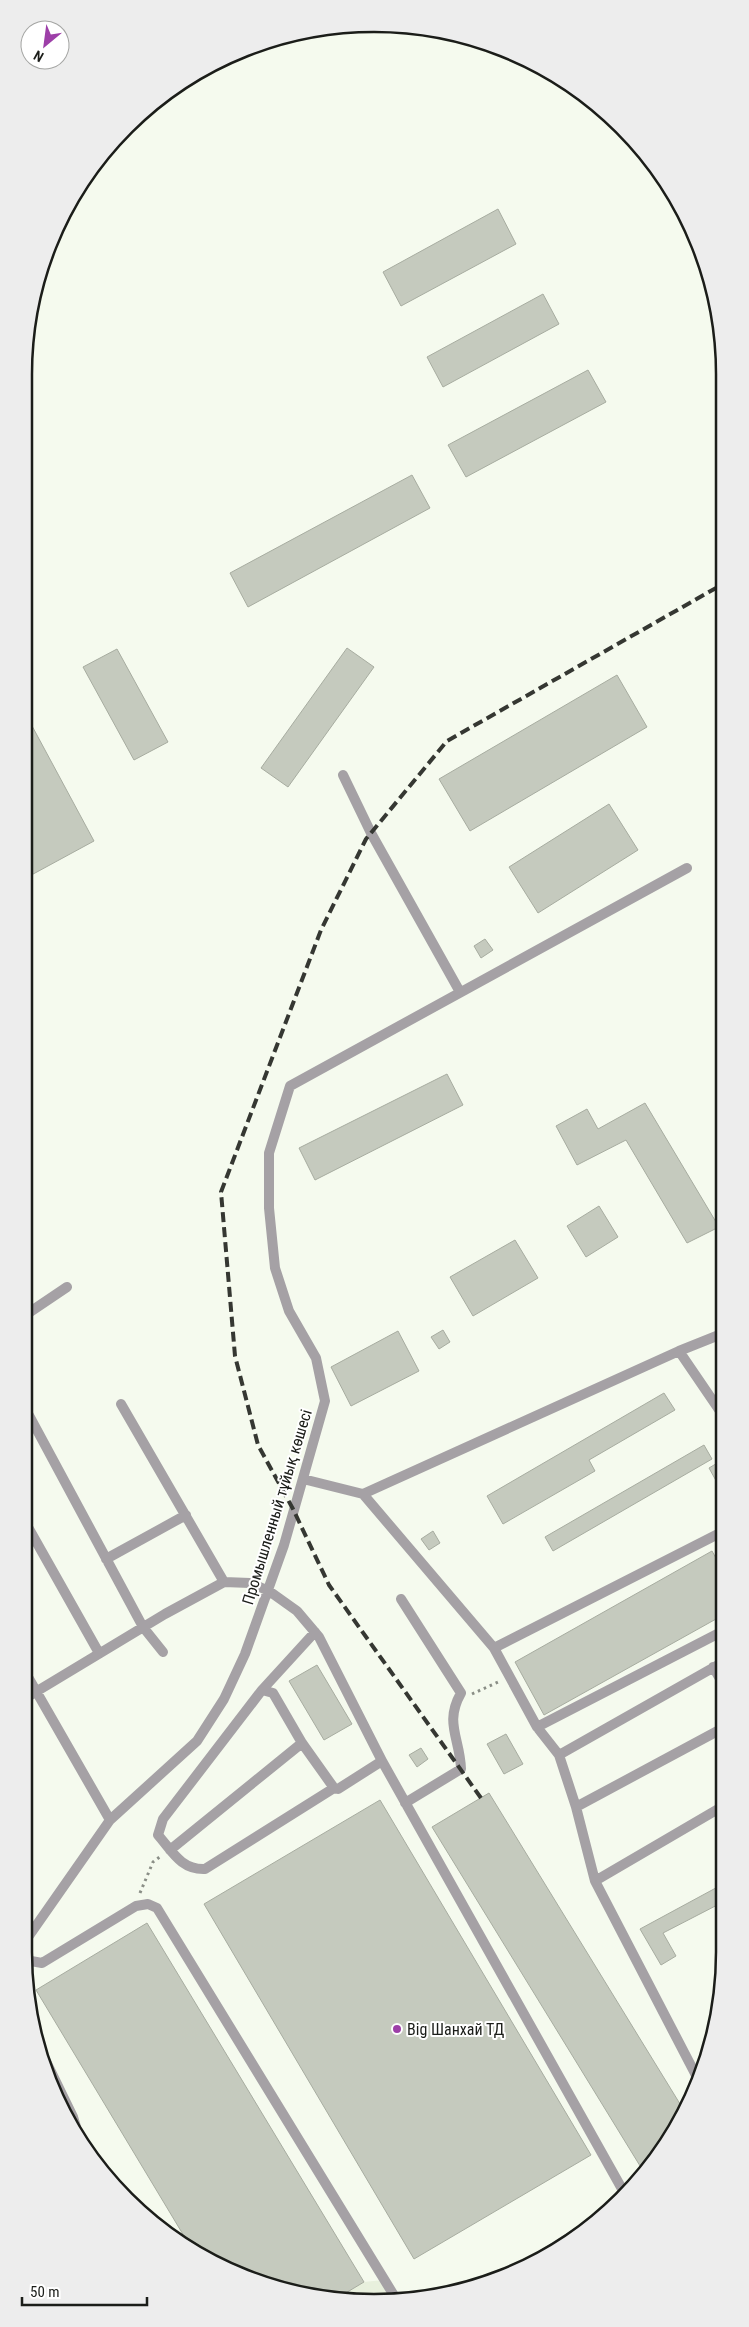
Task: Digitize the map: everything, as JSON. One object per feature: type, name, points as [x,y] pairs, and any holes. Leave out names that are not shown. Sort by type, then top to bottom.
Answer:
[{"type":"lane","points":[[343,775],[372,833],[460,992]]},
{"type":"lane","name":"Промышленный тұйық көшесі","points":[[32,1932],[110,1820],[196,1741],[224,1699],[233,1681],[246,1654],[269,1591],[325,1401],[316,1358],[289,1311],[274,1268],[269,1208],[269,1153],[290,1086],[687,868]]},
{"type":"lane","points":[[32,1311],[67,1287]]},
{"type":"lane","points":[[363,1494],[679,1351],[716,1336]]},
{"type":"lane","points":[[679,1351],[716,1404]]},
{"type":"lane","points":[[121,1404],[224,1582]]},
{"type":"lane","points":[[32,1421],[143,1627],[162,1652]]},
{"type":"lane","points":[[303,1479],[363,1494],[494,1648],[537,1727],[559,1755],[576,1807],[595,1881],[694,2072]]},
{"type":"lane","points":[[106,1559],[186,1515]]},
{"type":"lane","points":[[32,1534],[100,1653]]},
{"type":"lane","points":[[494,1648],[716,1535]]},
{"type":"lane","points":[[32,1694],[143,1627],[224,1582],[250,1583],[269,1591],[297,1611],[315,1632],[405,1803],[622,2188]]},
{"type":"lane","points":[[401,1599],[461,1693],[454,1707],[453,1728],[460,1752],[460,1769],[405,1803]]},
{"type":"lane","points":[[315,1632],[262,1690],[162,1819],[158,1835],[182,1864],[196,1869],[205,1868],[334,1788]]},
{"type":"lane","points":[[537,1727],[716,1635]]},
{"type":"lane","points":[[559,1755],[716,1665]]},
{"type":"lane","points":[[713,1666],[716,1671]]},
{"type":"lane","points":[[32,1683],[110,1820]]},
{"type":"lane","points":[[262,1690],[273,1693],[302,1743],[334,1788],[338,1790],[382,1761]]},
{"type":"lane","points":[[576,1807],[716,1732]]},
{"type":"lane","points":[[170,1850],[302,1743]]},
{"type":"lane","points":[[595,1881],[716,1810]]},
{"type":"lane","points":[[32,1962],[42,1963],[136,1906],[148,1904],[157,1908],[393,2294]]},
{"type":"path","points":[[461,1693],[475,1695],[509,1675]]},
{"type":"path","points":[[136,1906],[142,1883],[153,1862],[170,1850]]},
{"type":"shaded area","points":[[384,2280],[393,2294],[352,2294],[306,2288]]},
{"type":"building","points":[[498,209],[516,244],[401,306],[383,272]]},
{"type":"building","points":[[543,294],[559,324],[443,387],[427,357]]},
{"type":"building","points":[[588,370],[606,402],[466,477],[448,445]]},
{"type":"building","points":[[412,475],[430,508],[248,607],[230,573]]},
{"type":"building","points":[[347,648],[374,667],[288,787],[261,768]]},
{"type":"building","points":[[117,649],[168,742],[134,760],[83,667]]},
{"type":"building","points":[[617,675],[647,727],[470,831],[439,779]]},
{"type":"building","points":[[32,726],[94,841],[32,875]]},
{"type":"building","points":[[609,804],[638,850],[538,913],[509,867]]},
{"type":"building","points":[[485,939],[493,950],[481,958],[474,946]]},
{"type":"building","points":[[447,1074],[463,1105],[315,1180],[299,1148]]},
{"type":"building","points":[[645,1103],[716,1222],[716,1228],[687,1243],[626,1140],[577,1165],[556,1126],[587,1109],[598,1129]]},
{"type":"building","points":[[599,1206],[618,1237],[586,1257],[567,1226]]},
{"type":"building","points":[[515,1240],[538,1278],[473,1316],[450,1277]]},
{"type":"building","points":[[443,1330],[450,1342],[439,1349],[431,1337]]},
{"type":"building","points":[[398,1331],[419,1371],[351,1406],[331,1367]]},
{"type":"building","points":[[664,1393],[675,1410],[589,1460],[595,1471],[503,1524],[487,1496]]},
{"type":"building","points":[[704,1445],[712,1459],[553,1551],[545,1537]]},
{"type":"building","points":[[716,1464],[716,1481],[709,1468]]},
{"type":"building","points":[[433,1531],[440,1543],[429,1550],[421,1539]]},
{"type":"building","points":[[712,1551],[716,1558],[716,1619],[544,1715],[515,1662]]},
{"type":"building","points":[[317,1665],[352,1724],[324,1740],[289,1681]]},
{"type":"building","points":[[506,1734],[523,1764],[504,1774],[487,1744]]},
{"type":"building","points":[[421,1748],[428,1759],[417,1767],[409,1755]]},
{"type":"building","points":[[489,1793],[681,2105],[659,2143],[641,2167],[432,1827]]},
{"type":"building","name":"Big Шанхай ТД","points":[[380,1800],[591,2155],[414,2259],[204,1904]]},
{"type":"building","points":[[716,1888],[716,1906],[663,1933],[676,1956],[661,1965],[640,1929]]},
{"type":"building","points":[[147,1923],[364,2282],[345,2293],[286,2283],[223,2259],[185,2238],[36,1990]]},
{"type":"railway","points":[[481,1798],[329,1585],[293,1509],[258,1445],[235,1356],[221,1192],[321,930],[366,839],[447,741],[716,588]]},
{"type":"place","name":"Big Шанхай ТД","points":[[397,2029]]}]
